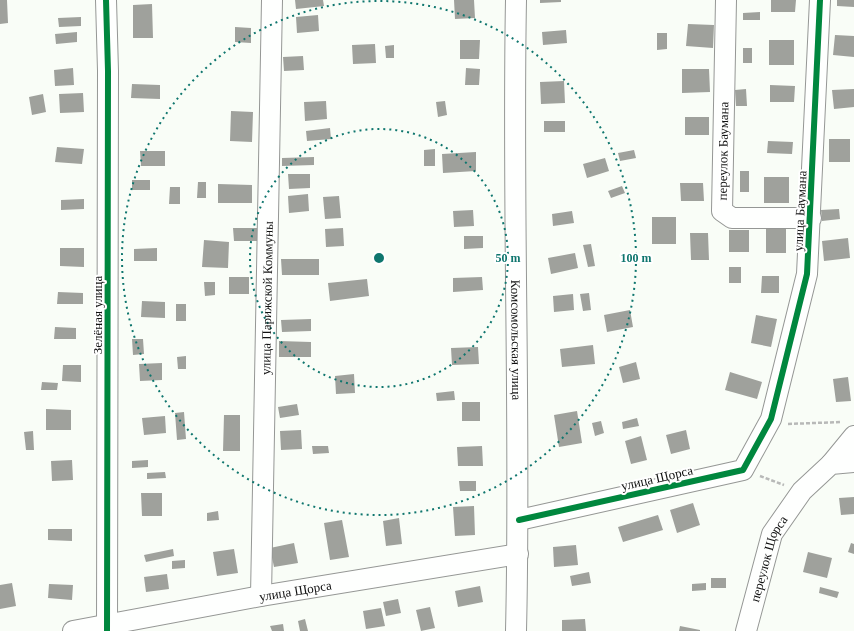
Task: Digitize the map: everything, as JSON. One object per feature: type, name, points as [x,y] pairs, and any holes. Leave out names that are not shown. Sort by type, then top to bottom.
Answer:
[{"type":"street","name":"Зелёная улица","points":[[106,0],[108,70],[107,628]]},
{"type":"street","name":"улица Парижской Коммуны","points":[[261,596],[272,0]]},
{"type":"street","name":"Комсомольская улица","points":[[516,0],[514,123],[519,520],[516,631]]},
{"type":"street","name":"переулок Баумана","points":[[726,0],[722,211],[732,218],[811,218]]},
{"type":"street","name":"улица Баумана","points":[[771,419],[807,274],[811,218],[820,0]]},
{"type":"street","points":[[743,470],[771,419]]},
{"type":"street","points":[[802,491],[831,464],[851,429]]},
{"type":"street","points":[[831,464],[854,462]]},
{"type":"street","name":"улица Щорса","points":[[519,520],[743,470]]},
{"type":"street","name":"переулок Щорса","points":[[746,631],[772,534],[802,491]]},
{"type":"street","name":"улица Щорса","points":[[74,631],[107,628],[261,596],[518,554]]},
{"type":"path","points":[[771,419],[791,425],[851,429]]},
{"type":"path","points":[[743,470],[802,491]]},
{"type":"building","points":[[0,0],[7,0],[8,23],[0,24]]},
{"type":"building","points":[[295,0],[323,0],[324,6],[296,9]]},
{"type":"building","points":[[454,0],[474,0],[475,18],[455,19]]},
{"type":"building","points":[[540,0],[561,0],[561,2],[540,3]]},
{"type":"building","points":[[771,0],[796,0],[795,12],[771,12]]},
{"type":"building","points":[[837,0],[854,0],[854,7],[837,6]]},
{"type":"building","points":[[152,4],[153,38],[133,38],[133,5]]},
{"type":"building","points":[[760,12],[760,20],[743,20],[743,13]]},
{"type":"building","points":[[318,15],[319,31],[297,33],[296,17]]},
{"type":"building","points":[[81,17],[81,26],[59,27],[58,18]]},
{"type":"building","points":[[688,24],[714,25],[713,48],[686,46]]},
{"type":"building","points":[[235,27],[251,28],[251,43],[235,42]]},
{"type":"building","points":[[566,30],[567,43],[543,45],[542,32]]},
{"type":"building","points":[[77,32],[77,42],[56,44],[55,34]]},
{"type":"building","points":[[657,33],[667,33],[667,49],[657,50]]},
{"type":"building","points":[[835,35],[854,36],[854,57],[833,55]]},
{"type":"building","points":[[460,40],[480,40],[479,59],[460,59]]},
{"type":"building","points":[[769,40],[794,40],[794,65],[769,65]]},
{"type":"building","points":[[375,44],[376,63],[353,64],[352,45]]},
{"type":"building","points":[[394,45],[394,58],[386,58],[385,46]]},
{"type":"building","points":[[743,48],[752,48],[752,63],[743,63]]},
{"type":"building","points":[[303,56],[304,70],[284,71],[283,57]]},
{"type":"building","points":[[73,68],[74,85],[55,86],[54,70]]},
{"type":"building","points":[[466,68],[480,69],[479,85],[465,85]]},
{"type":"building","points":[[682,69],[709,69],[710,92],[682,93]]},
{"type":"building","points":[[564,81],[565,103],[541,104],[540,82]]},
{"type":"building","points":[[132,84],[160,85],[160,99],[131,98]]},
{"type":"building","points":[[770,85],[795,86],[794,102],[770,102]]},
{"type":"building","points":[[746,89],[747,106],[736,106],[735,90]]},
{"type":"building","points":[[854,89],[854,107],[834,109],[832,90]]},
{"type":"building","points":[[83,93],[84,112],[60,113],[59,94]]},
{"type":"building","points":[[43,94],[46,112],[32,115],[29,97]]},
{"type":"building","points":[[326,101],[327,119],[305,121],[304,102]]},
{"type":"building","points":[[445,101],[447,115],[438,117],[436,102]]},
{"type":"building","points":[[231,111],[253,112],[252,142],[230,141]]},
{"type":"building","points":[[685,117],[709,117],[709,135],[685,135]]},
{"type":"building","points":[[544,121],[565,121],[565,132],[544,132]]},
{"type":"building","points":[[330,128],[331,139],[307,141],[306,131]]},
{"type":"building","points":[[829,139],[850,139],[850,162],[829,162]]},
{"type":"building","points":[[768,141],[793,142],[792,154],[767,153]]},
{"type":"building","points":[[57,147],[84,149],[82,164],[55,162]]},
{"type":"building","points":[[435,149],[435,166],[424,166],[424,150]]},
{"type":"building","points":[[634,150],[636,158],[620,161],[618,153]]},
{"type":"building","points":[[140,151],[165,151],[165,166],[141,166]]},
{"type":"building","points":[[476,152],[476,171],[443,173],[442,154]]},
{"type":"building","points":[[314,157],[314,165],[282,166],[282,158]]},
{"type":"building","points":[[605,158],[609,171],[587,178],[583,164]]},
{"type":"building","points":[[740,171],[749,171],[749,192],[740,192]]},
{"type":"building","points":[[288,174],[310,174],[310,188],[289,189]]},
{"type":"building","points":[[764,177],[789,177],[789,203],[764,203]]},
{"type":"building","points":[[132,180],[150,180],[150,190],[132,190]]},
{"type":"building","points":[[198,182],[206,182],[206,198],[197,198]]},
{"type":"building","points":[[680,183],[703,183],[704,201],[681,201]]},
{"type":"building","points":[[218,184],[252,185],[252,203],[218,203]]},
{"type":"building","points":[[622,186],[625,193],[611,198],[608,191]]},
{"type":"building","points":[[170,187],[180,187],[180,204],[169,204]]},
{"type":"building","points":[[308,194],[309,211],[289,213],[288,196]]},
{"type":"building","points":[[339,196],[341,218],[325,219],[323,197]]},
{"type":"building","points":[[84,199],[84,209],[61,210],[61,200]]},
{"type":"building","points":[[839,209],[840,219],[822,221],[821,210]]},
{"type":"building","points":[[473,210],[474,226],[454,227],[453,211]]},
{"type":"building","points":[[572,211],[574,223],[553,226],[552,214]]},
{"type":"building","points":[[652,217],[676,217],[676,244],[652,244]]},
{"type":"building","points":[[233,228],[257,228],[257,241],[234,241]]},
{"type":"building","points":[[343,228],[344,246],[326,247],[325,229]]},
{"type":"building","points":[[766,228],[786,228],[786,253],[766,253]]},
{"type":"building","points":[[729,230],[749,230],[749,252],[729,252]]},
{"type":"building","points":[[690,233],[708,233],[709,260],[691,260]]},
{"type":"building","points":[[464,236],[483,236],[483,248],[464,249]]},
{"type":"building","points":[[848,238],[850,258],[824,261],[822,241]]},
{"type":"building","points":[[204,240],[229,242],[228,268],[202,267]]},
{"type":"building","points":[[591,244],[595,266],[588,267],[583,245]]},
{"type":"building","points":[[60,248],[84,248],[84,267],[60,266]]},
{"type":"building","points":[[157,248],[157,261],[134,261],[134,249]]},
{"type":"building","points":[[575,253],[578,268],[551,274],[548,258]]},
{"type":"building","points":[[281,259],[319,259],[319,275],[282,275]]},
{"type":"building","points":[[729,267],[741,267],[741,283],[729,283]]},
{"type":"building","points":[[762,276],[779,276],[779,293],[761,293]]},
{"type":"building","points":[[229,277],[249,277],[249,294],[229,294]]},
{"type":"building","points":[[482,277],[483,290],[453,292],[453,278]]},
{"type":"building","points":[[367,279],[369,296],[330,301],[328,283]]},
{"type":"building","points":[[204,282],[215,282],[215,295],[205,296]]},
{"type":"building","points":[[58,292],[83,293],[83,304],[57,304]]},
{"type":"building","points":[[589,293],[591,310],[583,311],[580,294]]},
{"type":"building","points":[[573,294],[574,310],[554,312],[553,296]]},
{"type":"building","points":[[142,301],[165,302],[165,318],[141,317]]},
{"type":"building","points":[[176,304],[186,304],[186,321],[176,321]]},
{"type":"building","points":[[630,310],[633,327],[607,332],[604,315]]},
{"type":"building","points":[[756,315],[777,319],[771,347],[751,343]]},
{"type":"building","points":[[311,319],[311,331],[282,332],[281,320]]},
{"type":"building","points":[[55,327],[76,328],[76,339],[54,339]]},
{"type":"building","points":[[132,339],[143,339],[144,354],[133,355]]},
{"type":"building","points":[[279,341],[311,342],[311,357],[279,357]]},
{"type":"building","points":[[593,345],[595,364],[562,367],[560,349]]},
{"type":"building","points":[[478,347],[479,364],[452,365],[451,348]]},
{"type":"building","points":[[186,356],[186,369],[178,369],[177,357]]},
{"type":"building","points":[[636,362],[640,379],[623,383],[619,367]]},
{"type":"building","points":[[162,363],[162,380],[140,381],[139,364]]},
{"type":"building","points":[[63,365],[81,365],[81,382],[62,381]]},
{"type":"building","points":[[730,372],[762,382],[757,399],[725,390]]},
{"type":"building","points":[[354,374],[355,393],[336,394],[335,376]]},
{"type":"building","points":[[848,377],[851,401],[836,402],[833,379]]},
{"type":"building","points":[[42,382],[58,383],[57,390],[41,390]]},
{"type":"building","points":[[454,391],[455,400],[437,401],[436,393]]},
{"type":"building","points":[[462,402],[480,402],[480,421],[462,421]]},
{"type":"building","points":[[297,404],[299,415],[280,418],[278,407]]},
{"type":"building","points":[[46,409],[71,410],[71,430],[46,430]]},
{"type":"building","points":[[577,411],[582,443],[559,447],[554,415]]},
{"type":"building","points":[[184,412],[186,439],[177,440],[175,413]]},
{"type":"building","points":[[224,415],[240,415],[240,451],[223,451]]},
{"type":"building","points":[[165,416],[166,433],[144,435],[142,418]]},
{"type":"building","points":[[637,418],[639,426],[623,429],[622,422]]},
{"type":"building","points":[[601,421],[604,433],[595,436],[592,423]]},
{"type":"building","points":[[301,430],[302,449],[281,450],[280,431]]},
{"type":"building","points":[[686,430],[690,449],[671,454],[666,435]]},
{"type":"building","points":[[33,431],[34,450],[26,450],[24,432]]},
{"type":"building","points":[[641,436],[647,460],[631,464],[625,441]]},
{"type":"building","points":[[312,446],[328,446],[329,453],[313,454]]},
{"type":"building","points":[[482,446],[483,466],[458,466],[457,447]]},
{"type":"building","points":[[72,460],[73,480],[52,481],[51,461]]},
{"type":"building","points":[[148,460],[148,467],[132,468],[132,461]]},
{"type":"building","points":[[165,472],[166,478],[147,479],[147,473]]},
{"type":"building","points":[[459,481],[476,481],[476,491],[460,491]]},
{"type":"building","points":[[141,493],[162,493],[162,516],[142,516]]},
{"type":"building","points":[[854,497],[854,514],[841,515],[839,498]]},
{"type":"building","points":[[693,503],[700,525],[677,533],[670,510]]},
{"type":"building","points":[[474,506],[475,535],[455,536],[453,507]]},
{"type":"building","points":[[218,511],[219,520],[207,521],[207,513]]},
{"type":"building","points":[[658,515],[663,530],[623,542],[618,527]]},
{"type":"building","points":[[399,518],[402,544],[386,546],[383,521]]},
{"type":"building","points":[[342,520],[349,557],[330,560],[324,523]]},
{"type":"building","points":[[48,529],[72,529],[72,541],[48,540]]},
{"type":"building","points":[[294,543],[298,563],[274,567],[270,548]]},
{"type":"building","points":[[851,543],[854,544],[854,554],[848,552]]},
{"type":"building","points":[[576,545],[578,565],[554,567],[553,547]]},
{"type":"building","points":[[173,549],[174,556],[146,562],[144,555]]},
{"type":"building","points":[[234,549],[238,573],[217,576],[213,552]]},
{"type":"building","points":[[808,552],[832,558],[827,578],[803,572]]},
{"type":"building","points":[[185,560],[185,568],[172,569],[172,561]]},
{"type":"building","points":[[589,572],[591,583],[572,586],[570,576]]},
{"type":"building","points":[[167,574],[169,589],[146,592],[144,577]]},
{"type":"building","points":[[711,578],[726,578],[726,588],[711,588]]},
{"type":"building","points":[[12,583],[16,606],[0,609],[0,585]]},
{"type":"building","points":[[706,583],[706,590],[692,591],[692,584]]},
{"type":"building","points":[[49,584],[73,585],[72,600],[48,598]]},
{"type":"building","points":[[480,586],[483,602],[458,607],[455,591]]},
{"type":"building","points":[[820,587],[839,592],[837,598],[819,593]]},
{"type":"building","points":[[398,599],[401,613],[386,616],[383,602]]},
{"type":"building","points":[[430,607],[435,628],[421,631],[416,610]]},
{"type":"building","points":[[381,608],[385,626],[366,629],[363,611]]},
{"type":"building","points":[[305,619],[308,631],[300,631],[298,621]]},
{"type":"building","points":[[585,619],[586,631],[562,631],[562,620]]},
{"type":"building","points":[[283,624],[284,631],[272,631],[270,626]]},
{"type":"building","points":[[680,626],[700,630],[700,631],[679,631]]},
{"type":"cycle path","points":[[106,0],[108,71],[107,631]]},
{"type":"cycle path","points":[[519,520],[743,470],[771,419],[807,274],[820,0]]}]
